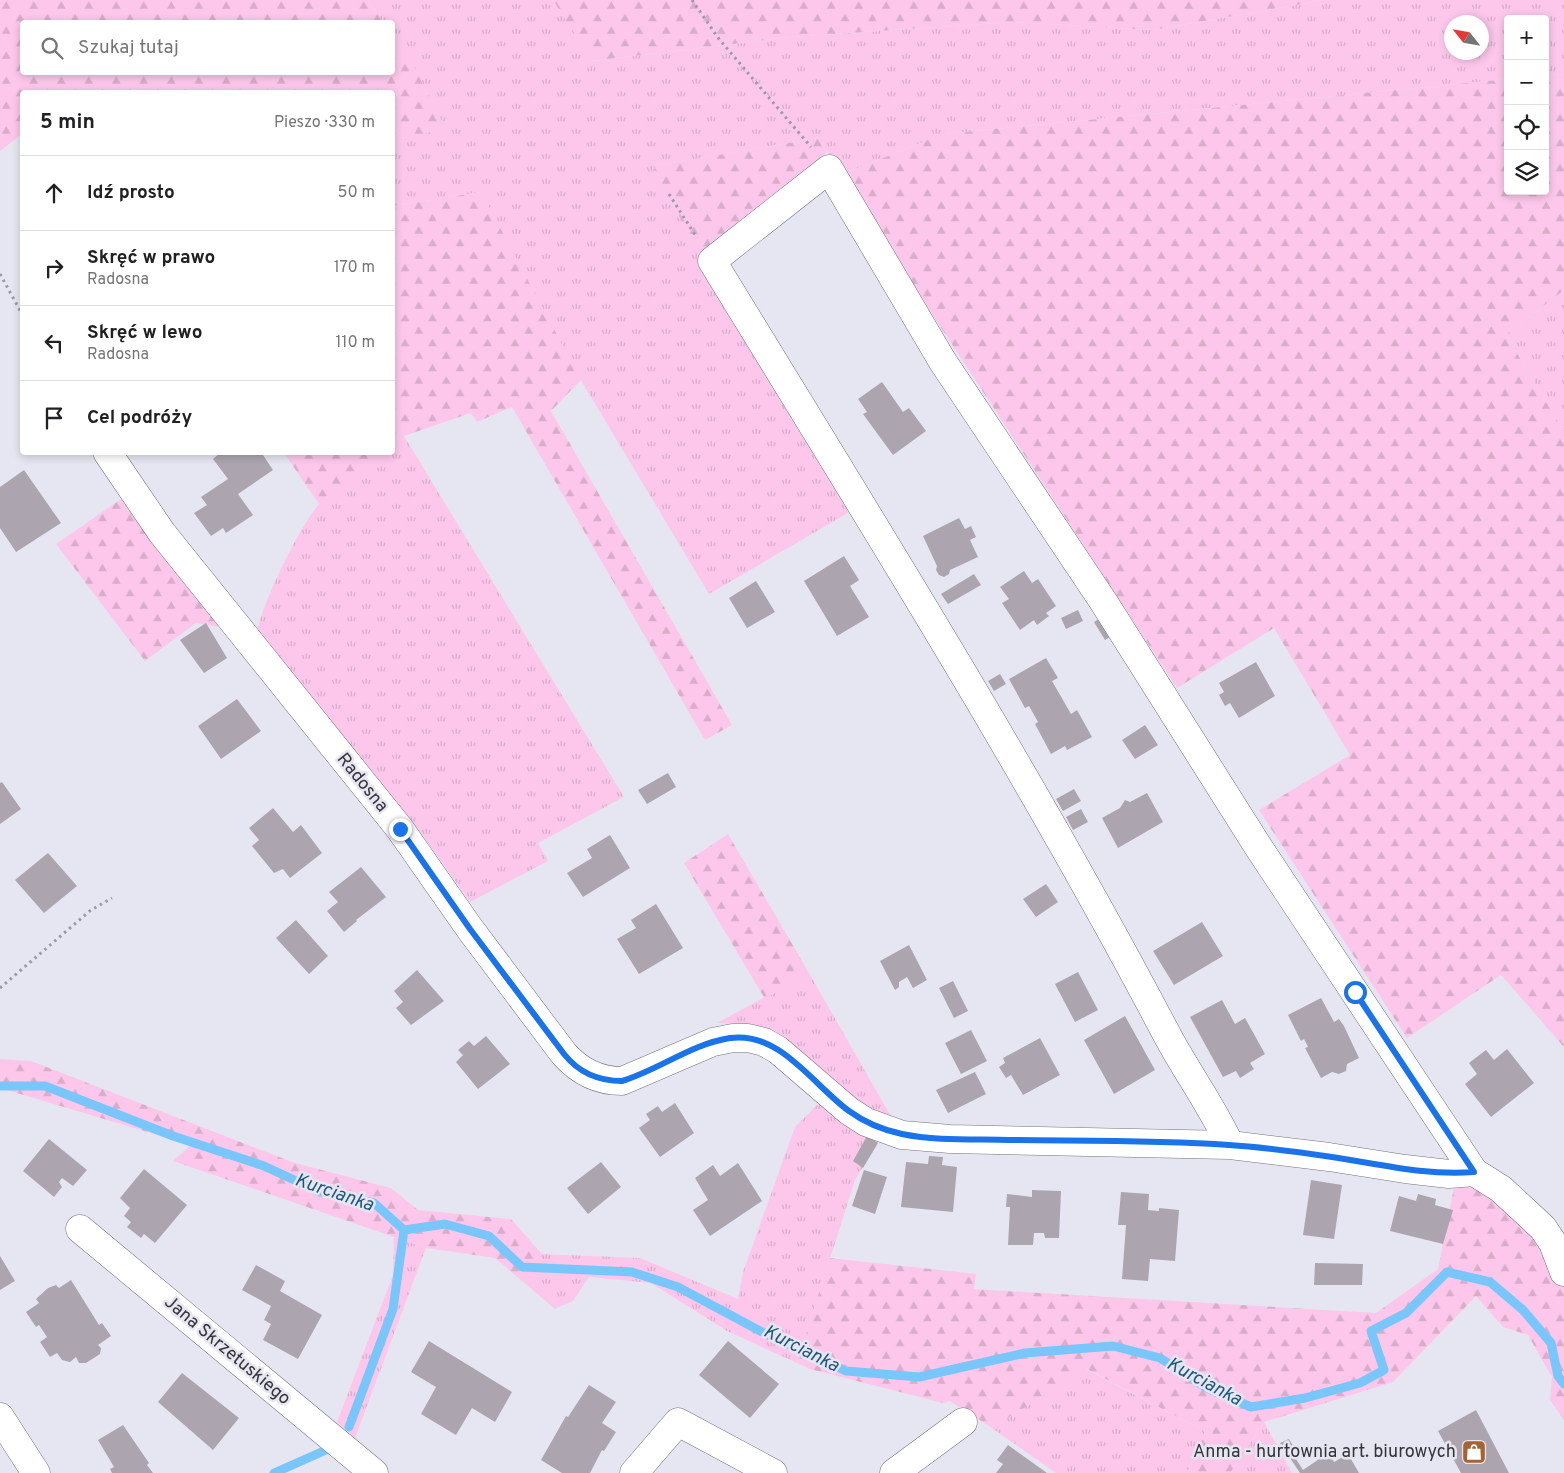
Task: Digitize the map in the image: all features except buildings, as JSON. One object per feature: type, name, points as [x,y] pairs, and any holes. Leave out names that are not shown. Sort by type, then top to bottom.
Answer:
[{"type":"street","points":[[1230,1145],[1218,1120],[1167,1035],[1078,869],[964,674],[712,261],[830,168],[943,362],[1103,601],[1259,848],[1474,1172],[1507,1194],[1543,1228],[1553,1243],[1564,1272]]},
{"type":"street","name":"Radosna","points":[[109,455],[162,534],[400,829],[470,929],[558,1046],[581,1070],[607,1081],[622,1081],[713,1042],[733,1038],[748,1038],[764,1042],[778,1050],[854,1114],[883,1129],[902,1134],[950,1139],[1230,1145],[1329,1156],[1405,1169],[1449,1174],[1474,1172]]},
{"type":"street","name":"Jana Skrzetuskiego","points":[[80,1229],[374,1473]]},
{"type":"street","points":[[0,1417],[36,1473]]},
{"type":"street","points":[[634,1473],[678,1422],[773,1473]]},
{"type":"street","points":[[894,1473],[963,1422]]},
{"type":"path","points":[[692,0],[719,39],[830,168]]},
{"type":"path","points":[[669,194],[712,261]]},
{"type":"path","points":[[0,274],[20,310]]},
{"type":"path","points":[[0,988],[91,910],[112,898]]},
{"type":"green space","points":[[0,0],[367,0],[382,20],[20,20],[20,75],[395,75],[395,39],[416,70],[445,127],[395,143],[395,90],[20,90],[20,136],[0,151]]},
{"type":"green space","points":[[367,0],[553,0],[593,61],[790,37],[1012,22],[1153,30],[1325,0],[1564,0],[1564,74],[1549,76],[1549,15],[1504,15],[1504,79],[943,134],[841,175],[819,138],[653,166],[709,273],[853,510],[709,594],[573,367],[481,192],[395,206],[395,143],[444,127],[416,71],[395,39],[395,20],[382,20]]},
{"type":"green space","points":[[553,0],[1325,0],[1153,30],[1012,22],[790,37],[592,61]]},
{"type":"green space","points":[[1564,74],[1564,290],[1506,335],[1564,432],[1564,1047],[1501,975],[1407,1038],[1259,810],[1350,755],[1274,628],[1177,688],[841,175],[943,134],[1504,79],[1504,195],[1549,195],[1549,76]]},
{"type":"green space","points":[[819,138],[827,152],[702,260],[653,166]]},
{"type":"green space","points":[[481,192],[581,380],[551,411],[732,725],[705,740],[512,407],[477,422],[471,413],[404,436],[395,443],[395,206]]},
{"type":"green space","points":[[1564,290],[1564,432],[1506,335]]},
{"type":"green space","points":[[404,436],[624,797],[538,843],[548,861],[470,902],[423,836],[257,631],[283,565],[301,530],[319,504],[339,484],[375,456],[395,455],[395,443]]},
{"type":"green space","points":[[285,455],[378,455],[354,472],[319,504]]},
{"type":"green space","points":[[124,497],[225,628],[196,623],[145,661],[56,544]]},
{"type":"green space","points":[[728,834],[809,973],[765,999],[684,863]]},
{"type":"green space","points":[[809,973],[893,1120],[874,1117],[780,1037],[752,1024],[717,1023]]},
{"type":"green space","points":[[0,1059],[31,1061],[295,1163],[391,1188],[418,1210],[511,1219],[542,1254],[515,1275],[495,1258],[426,1248],[173,1161],[191,1145],[0,1088]]},
{"type":"green space","points":[[821,1101],[880,1139],[855,1180],[797,1363],[727,1331],[651,1283],[589,1277],[573,1301],[555,1309],[515,1275],[542,1254],[640,1258],[738,1299],[743,1272],[795,1127]]},
{"type":"green space","points":[[1455,1182],[1481,1190],[1543,1243],[1564,1286],[1564,1420],[1550,1400],[1552,1377],[1528,1335],[1503,1327],[1476,1296],[1393,1382],[1264,1422],[1230,1473],[1187,1473],[1206,1432],[1087,1369],[992,1428],[950,1401],[943,1403],[810,1369],[797,1363],[830,1258],[976,1274],[974,1289],[1376,1313],[1438,1269]]},
{"type":"green space","points":[[394,1235],[426,1248],[355,1438],[337,1422],[393,1275]]},
{"type":"green space","points":[[1086,1369],[1206,1432],[1187,1473],[1056,1473],[992,1428]]},
{"type":"green space","points":[[1264,1422],[1292,1473],[1230,1473]]},
{"type":"waterway","name":"Kurcianka","points":[[0,1086],[45,1086],[173,1136],[264,1166],[318,1191],[374,1203],[404,1230]]},
{"type":"waterway","name":"Kurcianka","points":[[404,1230],[445,1224],[489,1236],[522,1267],[632,1272],[678,1287],[764,1333],[846,1371],[919,1377],[1025,1353],[1113,1346],[1160,1358],[1207,1388],[1251,1407],[1305,1398],[1360,1383],[1384,1370],[1371,1331],[1406,1313],[1447,1272],[1490,1282],[1523,1310],[1551,1343],[1558,1376],[1564,1384]]},
{"type":"waterway","points":[[349,1427],[393,1309],[404,1230]]},
{"type":"waterway","points":[[274,1473],[326,1450]]},
{"type":"place","name":"Anma - hurtownia art. biurowych","points":[[1474,1452]]},
{"type":"route","points":[[400,829],[470,929],[567,1058],[581,1070],[607,1081],[622,1081],[633,1078],[682,1054],[713,1042],[733,1038],[748,1038],[764,1042],[778,1050],[833,1098],[866,1122],[902,1134],[950,1139],[1166,1142],[1230,1145],[1329,1156],[1405,1169],[1449,1174],[1474,1172],[1355,992]]}]
